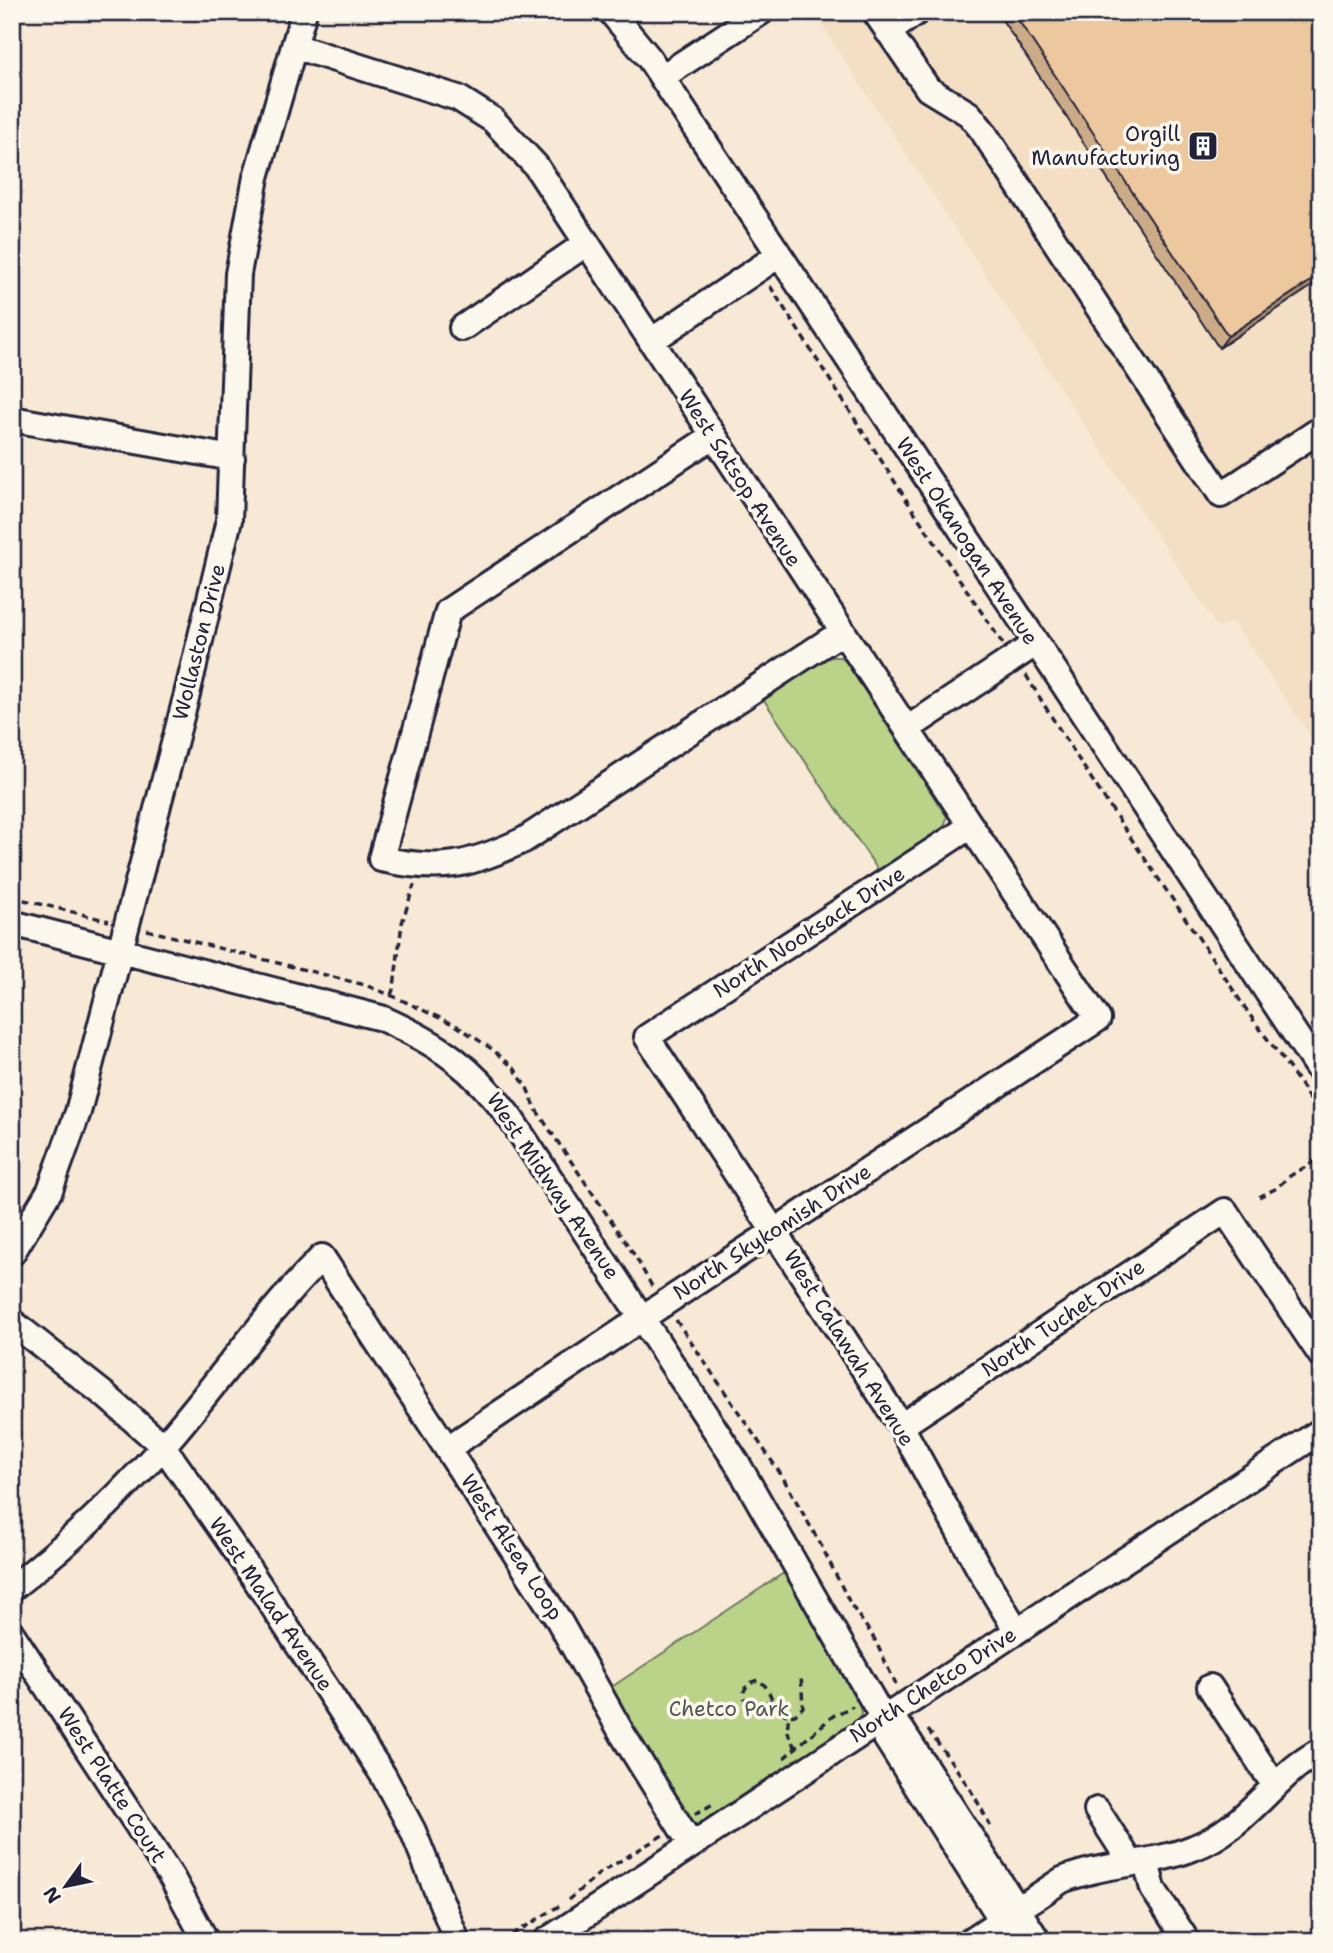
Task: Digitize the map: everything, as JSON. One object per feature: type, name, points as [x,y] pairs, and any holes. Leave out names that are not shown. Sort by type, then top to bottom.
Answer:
[{"type":"street","name":"Wollaston Drive","points":[[12,1254],[50,1190],[78,1112],[187,694],[229,520],[238,274],[256,177],[304,12]]},
{"type":"street","name":"West Okanogan Avenue","points":[[611,12],[662,78],[1321,1073]]},
{"type":"street","points":[[662,78],[761,12]]},
{"type":"street","points":[[918,12],[881,22],[928,89],[969,114],[982,130],[1221,495],[1321,429]]},
{"type":"street","name":"West Satsop Avenue","points":[[294,46],[458,98],[493,120],[536,166],[1098,1019]]},
{"type":"street","points":[[462,328],[587,243]]},
{"type":"street","points":[[650,341],[779,255]]},
{"type":"street","points":[[12,419],[232,458]]},
{"type":"street","points":[[713,436],[448,611],[381,859],[416,866],[439,867],[494,854],[524,840],[842,632]]},
{"type":"street","points":[[907,729],[1035,644]]},
{"type":"street","name":"North Nooksack Drive","points":[[648,1037],[971,826]]},
{"type":"street","name":"West Midway Avenue","points":[[12,923],[381,1018],[416,1033],[443,1049],[468,1069],[491,1092],[511,1119],[760,1501],[869,1696],[883,1718],[901,1729],[1009,1914],[1038,1941]]},
{"type":"street","name":"North Skykomish Drive","points":[[448,1448],[1098,1019]]},
{"type":"street","name":"West Calawah Avenue","points":[[648,1037],[901,1426],[980,1570],[1017,1630]]},
{"type":"street","name":"North Tuchet Drive","points":[[901,1426],[1225,1211],[1321,1355]]},
{"type":"street","name":"West Alsea Loop","points":[[163,1446],[296,1283],[322,1257],[558,1619],[623,1735],[685,1835]]},
{"type":"street","name":"West Malad Avenue","points":[[12,1322],[106,1396],[163,1446],[244,1562],[383,1775],[413,1831],[457,1941]]},
{"type":"street","name":"North Chetco Drive","points":[[546,1941],[685,1835],[883,1718],[1321,1431]]},
{"type":"street","points":[[12,1588],[67,1544],[163,1446]]},
{"type":"street","name":"West Platte Court","points":[[12,1633],[172,1878],[206,1941]]},
{"type":"street","points":[[1210,1687],[1275,1786]]},
{"type":"street","points":[[970,1941],[1062,1880],[1080,1873],[1195,1848],[1251,1812],[1292,1769],[1321,1750]]},
{"type":"street","points":[[1097,1810],[1138,1862],[1186,1941]]},
{"type":"street","name":"West Midway Avenue","points":[[1009,1914],[1015,1941]]},
{"type":"path","points":[[770,286],[916,514],[1014,658],[1132,841],[1313,1104],[1321,1124]]},
{"type":"path","points":[[391,995],[402,923],[414,886]]},
{"type":"path","points":[[1259,1197],[1321,1158]]},
{"type":"path","points":[[772,1700],[755,1706],[747,1702],[743,1692],[752,1681],[758,1680],[768,1689],[777,1710],[789,1716],[794,1715],[803,1707],[801,1675]]},
{"type":"path","points":[[778,1762],[833,1716],[894,1682]]},
{"type":"path","points":[[789,1716],[786,1728],[789,1740],[796,1748]]},
{"type":"path","points":[[502,1941],[568,1900],[600,1873],[685,1835],[717,1802]]},
{"type":"shaded area","points":[[813,12],[1321,12],[1321,751],[1232,620],[1218,628]]},
{"type":"green space","points":[[841,657],[846,662],[947,817],[943,831],[880,873],[764,700],[826,658]]},
{"type":"green space","name":"Chetco Park","points":[[787,1571],[860,1705],[861,1713],[857,1723],[704,1825],[698,1826],[687,1818],[610,1688]]},
{"type":"building","name":"Orgill Manufacturing","points":[[1013,12],[1321,12],[1321,274],[1228,336]]},
{"type":"place","name":"Orgill Manufacturing","points":[[1203,146]]}]
